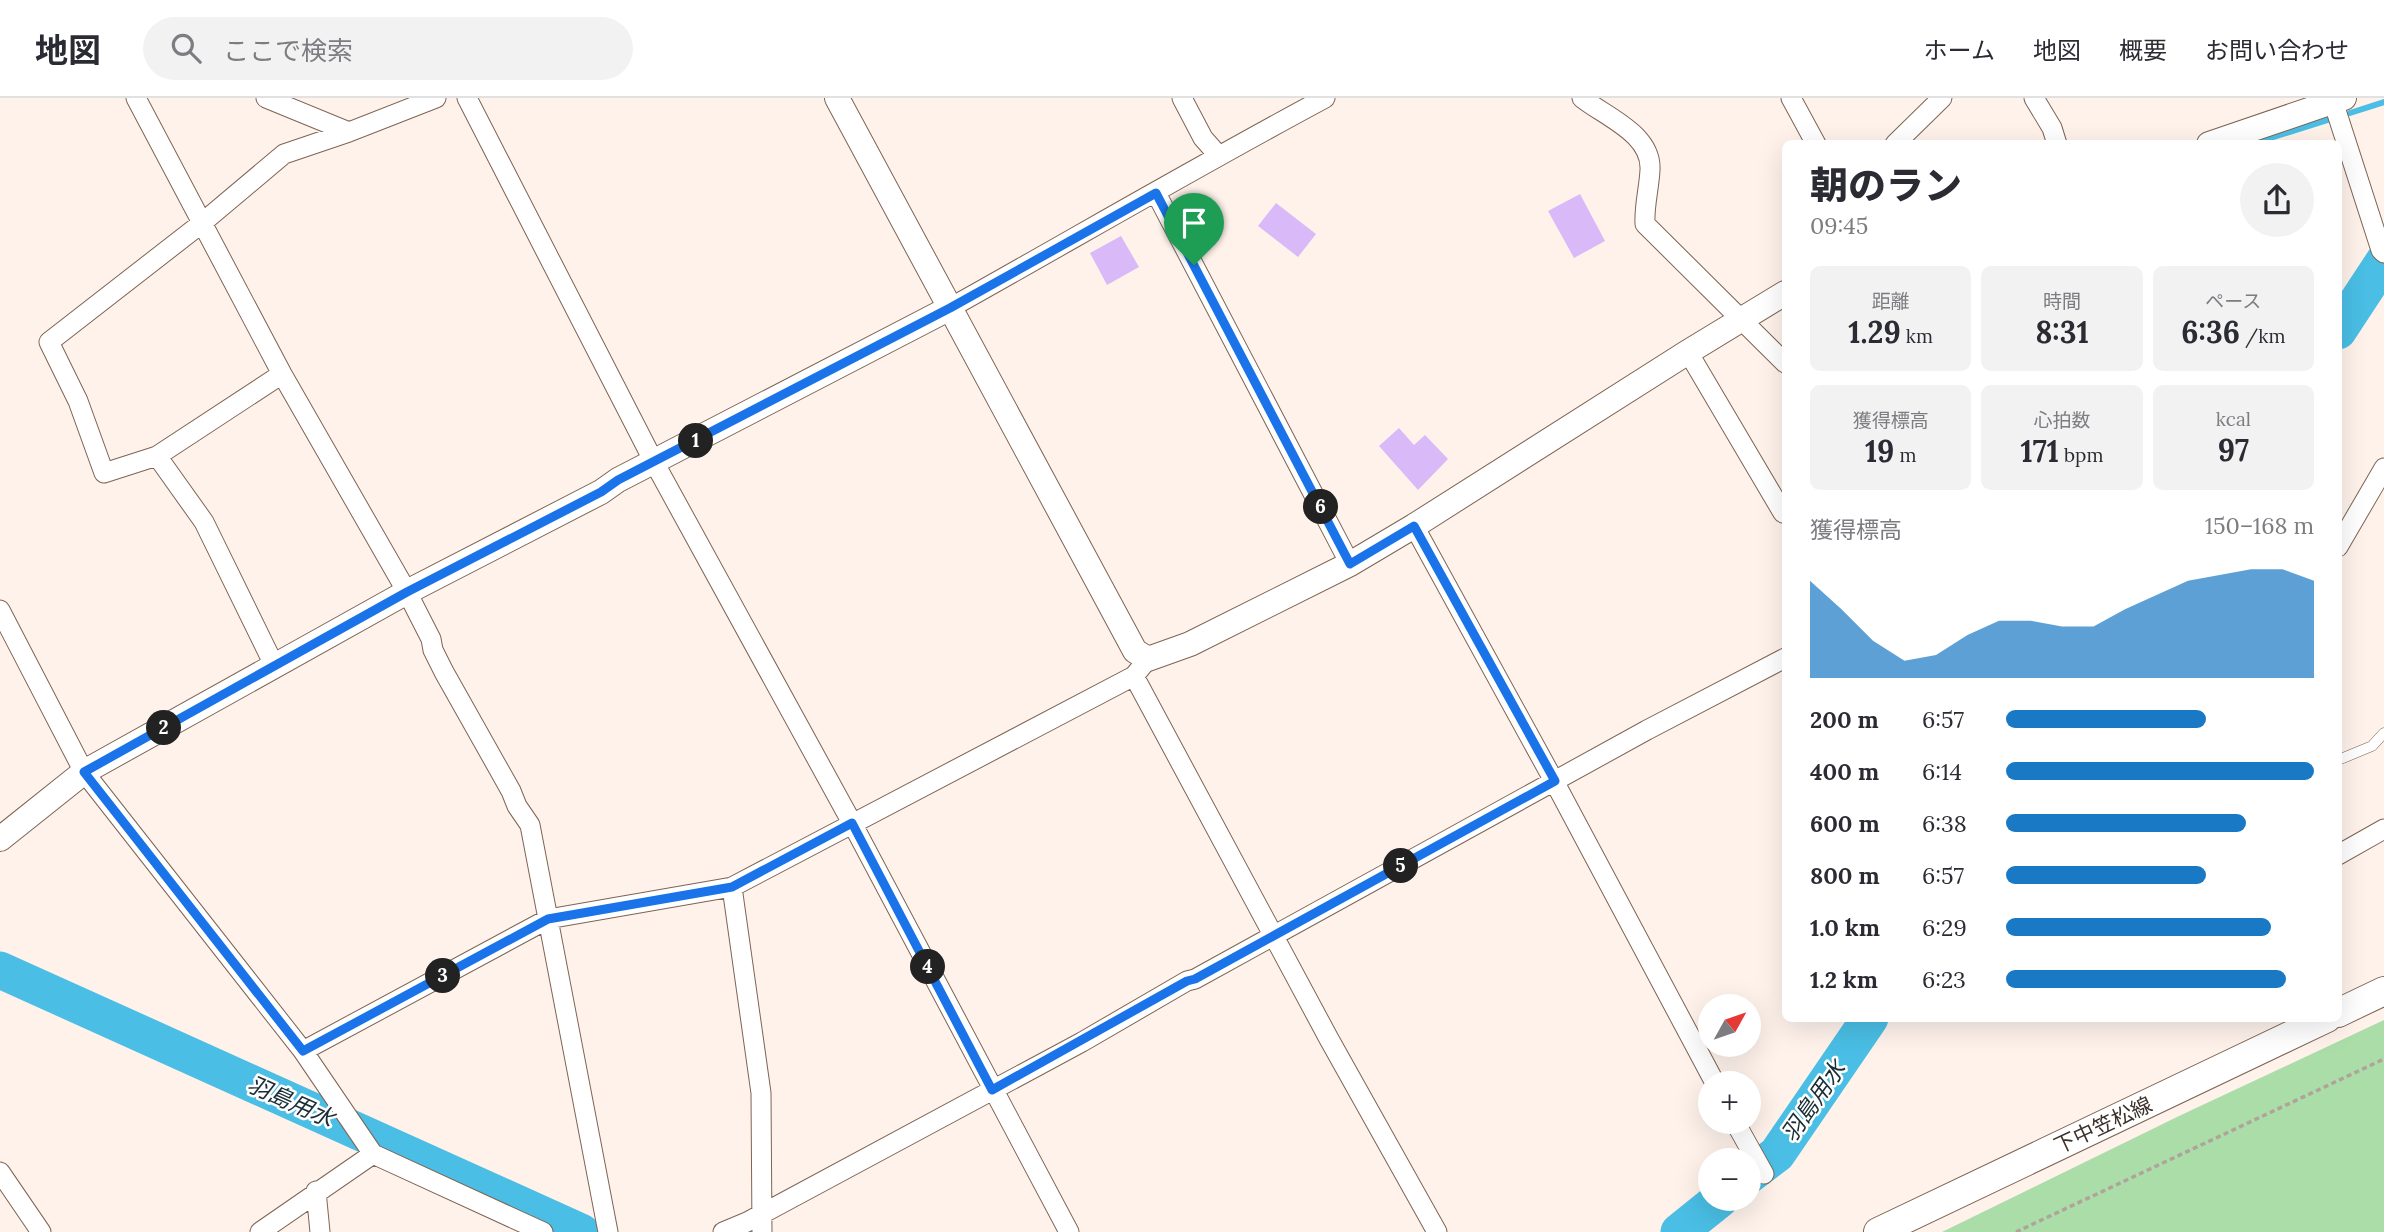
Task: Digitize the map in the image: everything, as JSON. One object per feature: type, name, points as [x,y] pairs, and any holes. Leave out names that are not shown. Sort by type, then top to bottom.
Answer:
[{"type":"main road","points":[[2342,1011],[2384,992]]},
{"type":"main road","name":"下中笠松線","points":[[1878,1232],[2319,1022]]},
{"type":"street","points":[[136,98],[282,374],[407,592],[444,672],[530,825],[608,1232]]},
{"type":"street","points":[[267,98],[349,132]]},
{"type":"street","points":[[282,374],[156,456],[104,473],[78,401],[49,342],[202,223],[284,153],[349,132],[436,98]]},
{"type":"street","points":[[467,98],[654,462],[852,823],[1069,1232]]},
{"type":"street","points":[[837,98],[1135,651],[1274,935],[1437,1232]]},
{"type":"street","points":[[1182,98],[1203,138],[1218,155]]},
{"type":"street","points":[[2,831],[84,772],[407,592],[950,308],[1156,193],[1218,155],[1325,98]]},
{"type":"street","points":[[1582,98],[1630,132],[1648,152],[1650,167],[1645,225],[1782,360]]},
{"type":"street","points":[[1791,98],[1814,140]]},
{"type":"street","points":[[1899,140],[1942,98]]},
{"type":"street","points":[[2034,98],[2052,128],[2056,140]]},
{"type":"street","points":[[2220,140],[2337,99],[2382,252]]},
{"type":"street","points":[[1156,193],[1350,564]]},
{"type":"street","points":[[303,1051],[548,919],[732,887],[1141,667],[1350,564],[1782,295]]},
{"type":"street","points":[[1688,352],[1782,511]]},
{"type":"street","points":[[156,456],[204,522],[275,667]]},
{"type":"street","points":[[2342,540],[2384,468]]},
{"type":"street","points":[[1414,526],[1555,781],[1709,1071]]},
{"type":"street","points":[[0,610],[84,772],[303,1051],[372,1153],[542,1232]]},
{"type":"street","points":[[723,1232],[763,1223],[992,1090],[1782,660]]},
{"type":"street","points":[[2342,853],[2384,829]]},
{"type":"street","points":[[732,887],[761,1093],[763,1223]]},
{"type":"street","points":[[1741,1134],[1764,1174]]},
{"type":"street","points":[[260,1232],[372,1153]]},
{"type":"street","points":[[0,1172],[41,1232]]},
{"type":"street","points":[[316,1191],[320,1232]]},
{"type":"lane","points":[[2342,758],[2372,746],[2384,733]]},
{"type":"path","points":[[2016,1232],[2384,1059]]},
{"type":"green space","points":[[2384,1020],[2384,1232],[1942,1232],[2179,1116]]},
{"type":"building","points":[[1580,194],[1605,241],[1574,258],[1548,211]]},
{"type":"building","points":[[1276,203],[1316,234],[1298,257],[1258,226]]},
{"type":"building","points":[[1121,236],[1139,267],[1107,285],[1090,253]]},
{"type":"building","points":[[1399,428],[1414,445],[1425,435],[1448,459],[1418,490],[1379,446]]},
{"type":"waterway","points":[[2350,113],[2384,102]]},
{"type":"waterway","points":[[2264,140],[2331,119]]},
{"type":"waterway","name":"羽島用水","points":[[2342,325],[2384,261]]},
{"type":"waterway","name":"羽島用水","points":[[0,970],[581,1232]]},
{"type":"waterway","name":"羽島用水","points":[[1761,1166],[1777,1154],[1867,1022]]},
{"type":"waterway","name":"羽島用水","points":[[1679,1232],[1705,1211]]},
{"type":"route","points":[[1156,193],[1194,265],[1350,564],[1414,526],[1555,781],[992,1090],[852,823],[732,887],[548,919],[303,1051],[84,772],[407,592],[950,308],[1156,193]]}]
